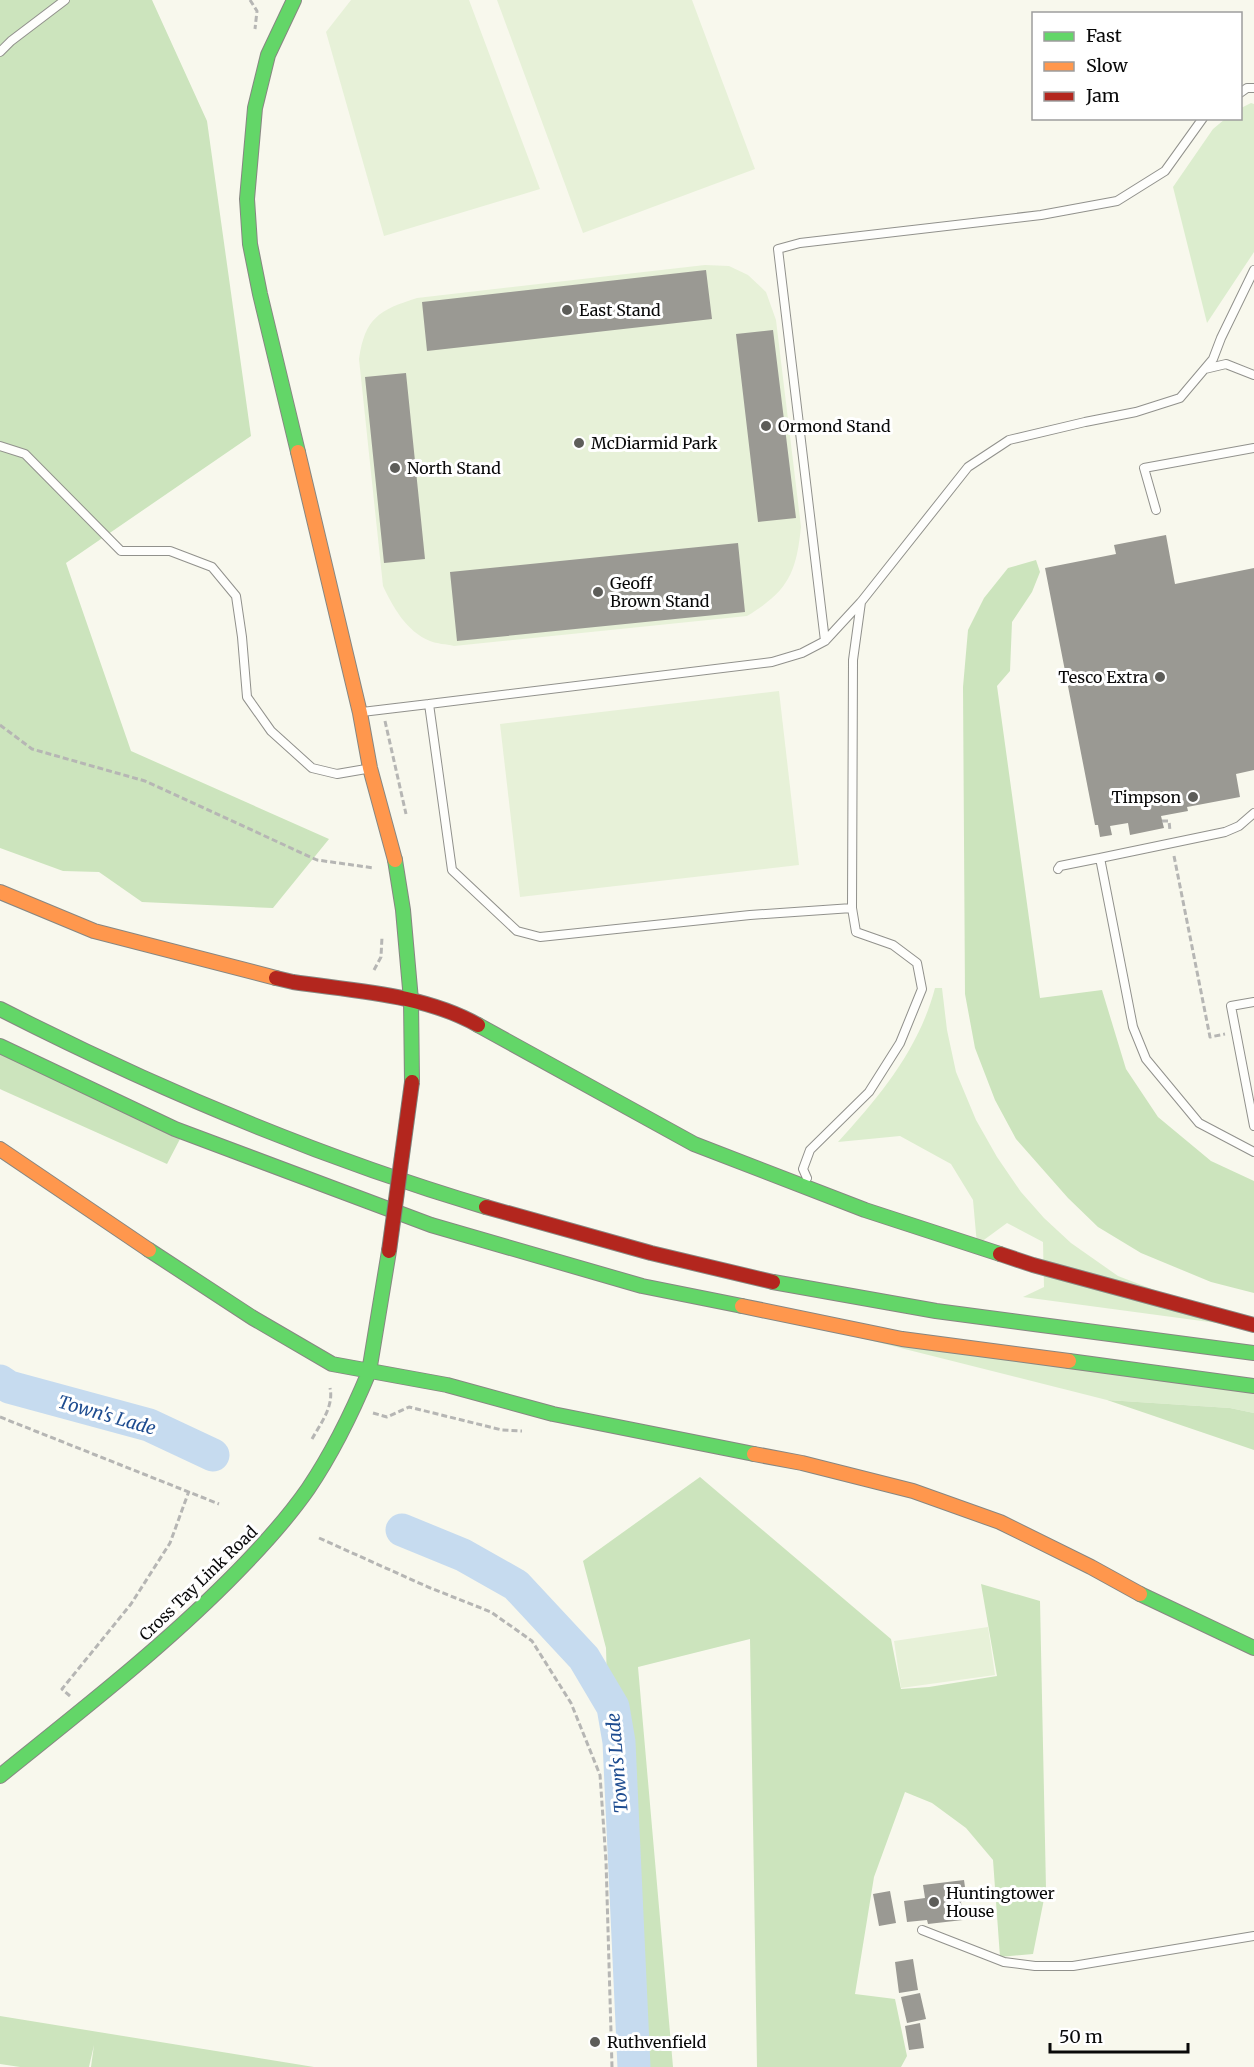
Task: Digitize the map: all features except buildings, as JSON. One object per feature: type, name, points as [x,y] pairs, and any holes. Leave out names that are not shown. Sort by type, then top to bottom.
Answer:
[{"type":"main road","name":"Cross Tay Link Road","points":[[0,1776],[143,1660],[215,1594],[270,1537],[315,1479],[354,1408],[369,1372],[389,1251],[412,1082],[411,1000],[397,869],[370,768],[360,713],[250,244],[247,199],[255,108],[268,55],[294,0]]},
{"type":"main road","points":[[0,892],[94,931],[293,982],[411,1000],[466,1018],[694,1144],[812,1190],[865,1210],[1033,1265],[1254,1325]]},
{"type":"main road","points":[[0,1009],[112,1065],[318,1151],[456,1199],[597,1239],[712,1268],[830,1294],[966,1315],[1254,1353]]},
{"type":"main road","points":[[0,1046],[175,1129],[307,1180],[431,1225],[642,1286],[902,1339],[1254,1386]]},
{"type":"main road","points":[[0,1149],[178,1270],[253,1318],[332,1364],[447,1385],[553,1414],[802,1463],[913,1491],[1000,1522],[1091,1567],[1156,1603],[1254,1648]]},
{"type":"lane","points":[[0,52],[65,0]]},
{"type":"lane","points":[[825,641],[778,249],[800,243],[1041,215],[1117,201],[1165,171],[1202,120]]},
{"type":"lane","points":[[360,713],[772,662],[802,653],[825,641],[861,602],[968,467],[1009,440],[1136,412],[1180,398],[1213,359],[1254,270]]},
{"type":"lane","points":[[1204,369],[1226,364],[1254,375]]},
{"type":"lane","points":[[0,446],[26,454],[121,551],[170,551],[212,567],[236,596],[247,697],[271,731],[312,768],[337,774],[370,768]]},
{"type":"lane","points":[[1156,510],[1144,468],[1254,448]]},
{"type":"lane","points":[[812,1190],[803,1169],[810,1150],[869,1092],[900,1043],[922,989],[916,963],[893,945],[856,932],[852,908],[853,660],[861,602]]},
{"type":"lane","points":[[429,704],[452,870],[517,931],[540,937],[750,915],[852,908]]},
{"type":"lane","points":[[1058,869],[1060,866],[1225,832],[1239,826],[1254,813]]},
{"type":"lane","points":[[1100,858],[1133,1027],[1146,1059],[1199,1124],[1254,1152]]},
{"type":"lane","points":[[1254,1002],[1231,1006],[1254,1126]]},
{"type":"lane","points":[[922,1930],[1004,1962],[1035,1966],[1073,1965],[1254,1936]]},
{"type":"path","points":[[0,725],[32,749],[145,781],[317,860],[374,868]]},
{"type":"path","points":[[1162,821],[1169,821],[1210,1037],[1236,1032]]},
{"type":"path","points":[[310,1444],[330,1406],[331,1389],[326,1380],[332,1364]]},
{"type":"path","points":[[330,1406],[354,1408],[387,1417],[409,1407],[502,1430],[524,1431]]},
{"type":"path","points":[[0,1417],[219,1504]]},
{"type":"path","points":[[70,1697],[62,1689],[131,1604],[170,1543],[189,1491]]},
{"type":"path","points":[[319,1538],[428,1587],[491,1612],[532,1641],[571,1704],[600,1775],[606,1861],[612,2067]]},
{"type":"green space","points":[[0,0],[152,0],[207,121],[251,436],[66,563],[131,751],[329,839],[273,908],[142,902],[99,872],[63,871],[0,848]]},
{"type":"green space","points":[[351,0],[469,0],[540,189],[384,236],[326,32]]},
{"type":"green space","points":[[497,0],[692,0],[755,169],[583,233]]},
{"type":"green space","points":[[1254,104],[1254,252],[1207,323],[1173,187],[1213,129],[1224,120],[1242,120],[1242,108]]},
{"type":"green space","name":"McDiarmid Park","points":[[705,265],[729,266],[748,275],[766,292],[776,320],[801,527],[793,569],[781,589],[747,616],[454,646],[430,641],[414,631],[396,610],[383,586],[359,359],[365,334],[370,325],[384,312],[417,298]]},
{"type":"green space","points":[[1036,560],[1040,572],[1032,592],[1012,622],[1010,671],[997,686],[1040,998],[1102,990],[1126,1069],[1158,1117],[1211,1161],[1254,1181],[1254,1293],[1211,1282],[1141,1253],[1098,1227],[1068,1198],[1016,1139],[995,1100],[975,1048],[965,994],[963,687],[968,630],[984,598],[1008,568]]},
{"type":"green space","points":[[779,691],[799,865],[520,897],[500,724]]},
{"type":"green space","points":[[935,988],[942,988],[947,1030],[956,1072],[976,1120],[997,1157],[1021,1192],[1044,1218],[1071,1243],[1118,1276],[1254,1328],[1023,1297],[1044,1287],[1043,1242],[1007,1223],[977,1245],[973,1200],[951,1164],[900,1136],[838,1142],[869,1107],[896,1071],[919,1031]]},
{"type":"green space","points":[[0,1050],[180,1139],[167,1164],[0,1089]]},
{"type":"green space","points":[[845,1334],[1254,1393],[1254,1413],[1230,1408],[1107,1400]]},
{"type":"green space","points":[[1107,1400],[1230,1408],[1254,1413],[1254,1450]]},
{"type":"green space","points":[[700,1477],[891,1639],[901,1689],[997,1676],[981,1584],[1040,1601],[1046,1889],[1033,1954],[1000,1957],[993,1860],[966,1828],[932,1803],[905,1792],[874,1877],[855,1994],[895,1999],[907,2056],[901,2067],[757,2067],[750,1639],[638,1667],[673,2067],[618,2067],[606,1648],[583,1561]]},
{"type":"green space","points":[[988,1627],[995,1675],[901,1688],[894,1641]]},
{"type":"green space","points":[[0,2016],[314,2067],[91,2067],[94,2045],[89,2067],[20,2067],[0,2064]]},
{"type":"waterway","name":"Town's Lade","points":[[0,1381],[9,1387],[149,1425],[213,1455]]},
{"type":"waterway","name":"Town's Lade","points":[[402,1530],[463,1555],[516,1585],[584,1658],[613,1707],[619,1742],[634,2067]]},
{"type":"traffic: fast","points":[[294,0],[268,55],[255,108],[247,199],[250,244],[260,294],[298,452]]},
{"type":"traffic: fast","points":[[395,860],[403,910],[411,1000]]},
{"type":"traffic: fast","points":[[411,1000],[412,1082]]},
{"type":"traffic: fast","points":[[0,1009],[119,1067],[239,1119],[361,1166],[486,1207]]},
{"type":"traffic: fast","points":[[478,1025],[694,1144],[865,1210],[1000,1254]]},
{"type":"traffic: fast","points":[[0,1046],[175,1129],[431,1225],[642,1286],[742,1306]]},
{"type":"traffic: fast","points":[[149,1250],[253,1318],[332,1364],[447,1385],[553,1414],[754,1454]]},
{"type":"traffic: fast","points":[[369,1372],[389,1251]]},
{"type":"traffic: fast","points":[[773,1282],[936,1311],[1254,1353]]},
{"type":"traffic: fast","points":[[1069,1361],[1254,1386]]},
{"type":"traffic: fast","points":[[0,1776],[145,1657],[201,1607],[260,1548],[290,1513],[326,1461],[369,1372]]},
{"type":"traffic: fast","points":[[1140,1594],[1254,1648]]},
{"type":"traffic: slow","points":[[298,452],[360,713],[370,768],[395,860]]},
{"type":"traffic: slow","points":[[0,892],[94,931],[276,978]]},
{"type":"traffic: slow","points":[[0,1149],[149,1250]]},
{"type":"traffic: slow","points":[[742,1306],[902,1339],[1069,1361]]},
{"type":"traffic: slow","points":[[754,1454],[802,1463],[913,1491],[1000,1522],[1140,1594]]},
{"type":"traffic: jam","points":[[276,978],[411,1000],[434,1006],[478,1025]]},
{"type":"traffic: jam","points":[[389,1251],[412,1082]]},
{"type":"traffic: jam","points":[[486,1207],[651,1253],[773,1282]]},
{"type":"traffic: jam","points":[[1000,1254],[1254,1325]]},
{"type":"place","name":"East Stand","points":[[567,310]]},
{"type":"place","name":"Ormond Stand","points":[[766,426]]},
{"type":"place","name":"McDiarmid Park","points":[[579,443]]},
{"type":"place","name":"North Stand","points":[[395,468]]},
{"type":"place","name":"Geoff Brown Stand","points":[[598,592]]},
{"type":"place","name":"Tesco Extra","points":[[1160,677]]},
{"type":"place","name":"Timpson","points":[[1193,797]]},
{"type":"place","name":"Huntingtower House","points":[[934,1902]]},
{"type":"place","name":"Ruthvenfield","points":[[595,2042]]}]
